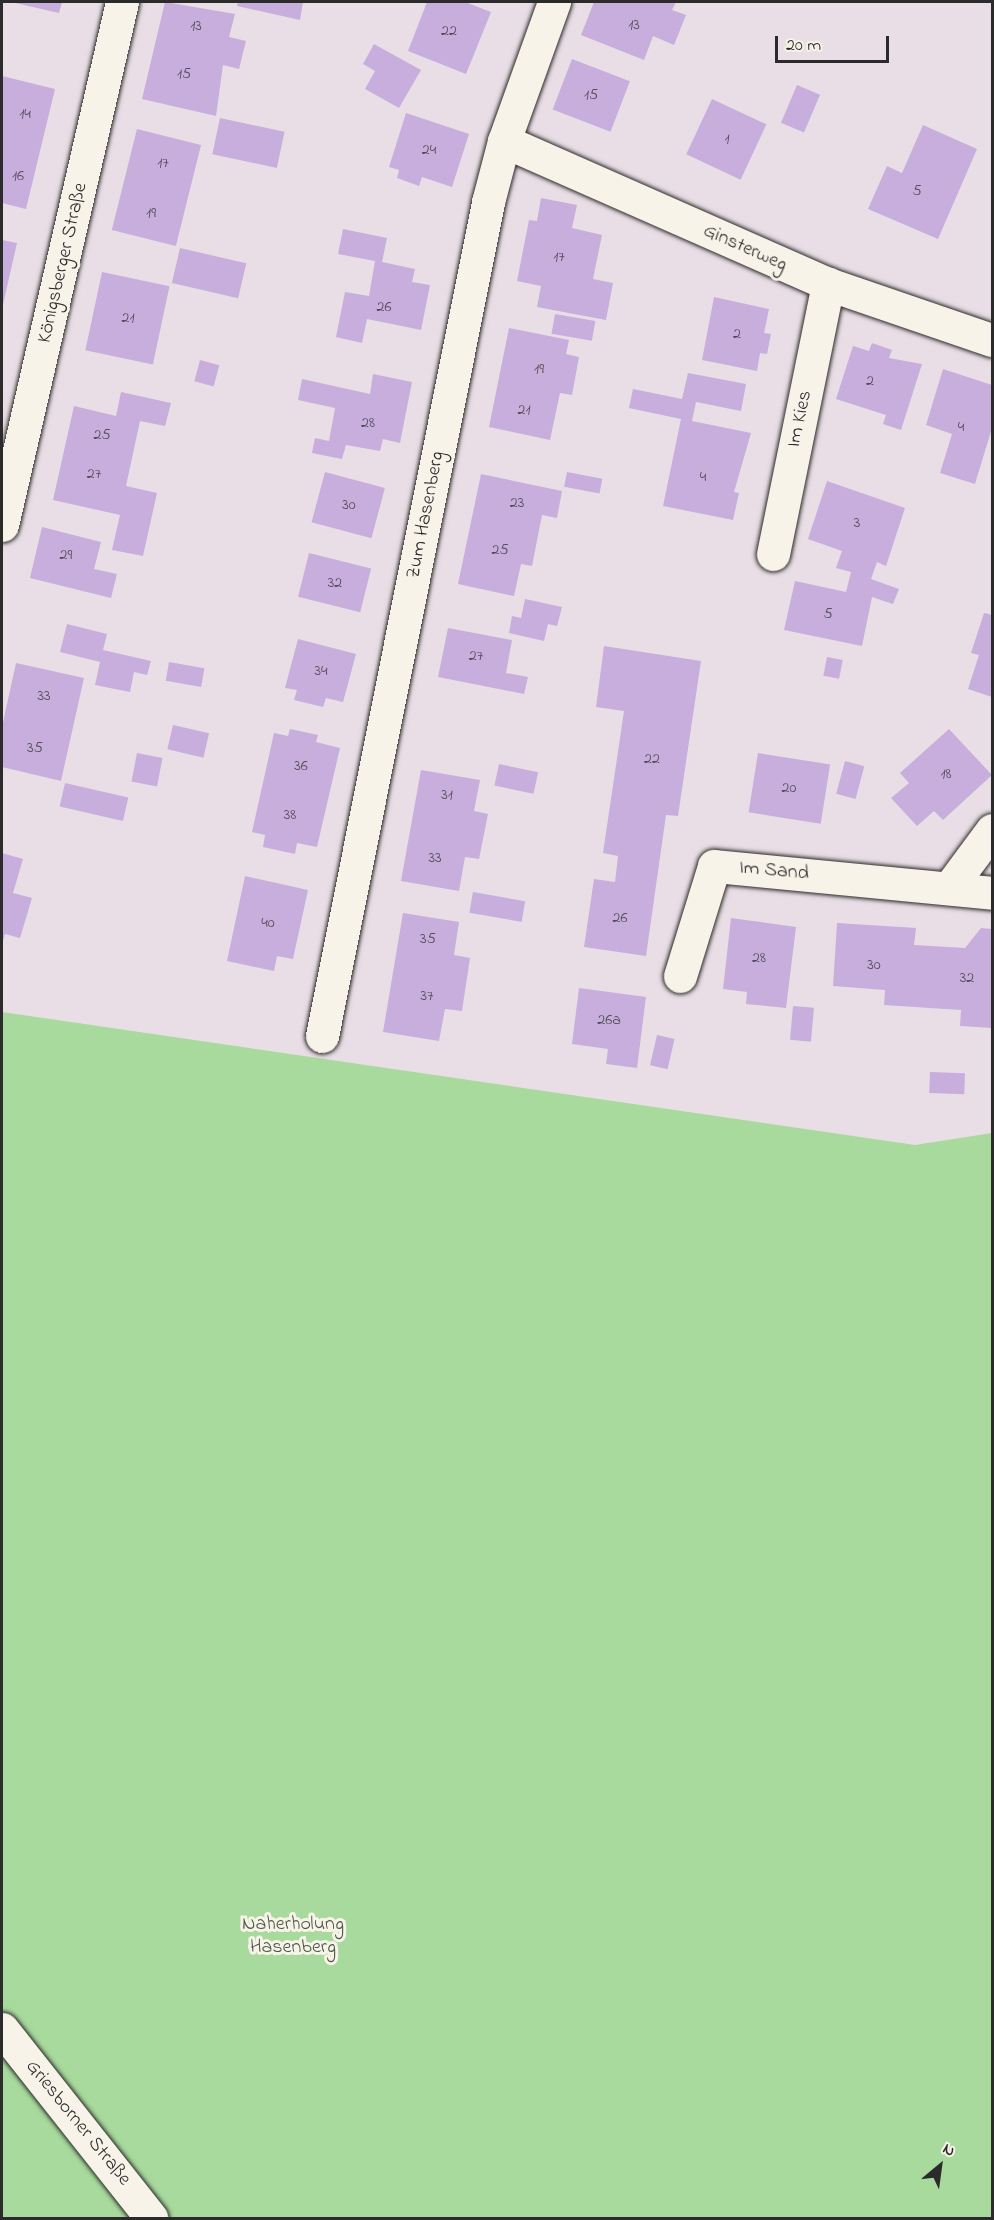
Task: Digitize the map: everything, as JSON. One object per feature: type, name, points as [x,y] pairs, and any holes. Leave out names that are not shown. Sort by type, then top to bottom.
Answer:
[{"type":"street","name":"Königsberger Straße","points":[[2,525],[122,2]]},
{"type":"street","name":"Zum Hasenberg","points":[[322,1036],[488,202],[504,141],[554,2]]},
{"type":"street","name":"Ginsterweg","points":[[504,141],[828,285],[993,340]]},
{"type":"street","name":"Im Kies","points":[[773,554],[828,285]]},
{"type":"street","points":[[949,888],[993,830]]},
{"type":"street","name":"Im Sand","points":[[680,976],[714,866],[993,893]]},
{"type":"street","name":"Griesborner Straße","points":[[2,2028],[151,2218]]},
{"type":"green space","name":"Naherholung Hasenberg","points":[[2,1012],[915,1145],[992,1133],[992,2218],[2,2218]]},
{"type":"building","points":[[11,2],[62,2],[59,13]]},
{"type":"building","points":[[165,2],[235,14],[229,37],[246,41],[239,69],[223,65],[216,116],[142,99]]},
{"type":"building","points":[[238,2],[303,2],[300,20],[237,6]]},
{"type":"building","points":[[427,2],[465,2],[491,12],[466,74],[408,51]]},
{"type":"building","points":[[594,2],[676,2],[672,10],[686,15],[674,45],[653,36],[644,60],[581,35]]},
{"type":"building","points":[[374,44],[421,70],[399,108],[365,89],[375,71],[363,64]]},
{"type":"building","points":[[572,59],[630,81],[611,132],[553,109]]},
{"type":"building","points":[[2,76],[55,89],[26,209],[2,203]]},
{"type":"building","points":[[797,85],[820,95],[804,133],[781,123]]},
{"type":"building","points":[[712,99],[766,124],[741,180],[686,154]]},
{"type":"building","points":[[406,113],[469,134],[452,187],[422,177],[419,186],[397,178],[399,170],[389,167]]},
{"type":"building","points":[[220,118],[285,132],[277,168],[212,154]]},
{"type":"building","points":[[923,125],[977,149],[938,239],[868,209],[887,166],[902,173]]},
{"type":"building","points":[[137,129],[201,145],[176,246],[112,230]]},
{"type":"building","points":[[541,198],[577,205],[572,228],[602,235],[593,279],[613,283],[606,320],[537,307],[541,286],[517,281],[529,220],[537,221]]},
{"type":"building","points":[[343,229],[387,238],[382,262],[415,269],[412,282],[430,285],[421,330],[367,319],[362,343],[336,337],[345,292],[369,296],[375,261],[338,254]]},
{"type":"building","points":[[2,240],[17,243],[2,309]]},
{"type":"building","points":[[180,248],[246,263],[238,298],[172,283]]},
{"type":"building","points":[[102,272],[169,286],[153,365],[85,350]]},
{"type":"building","points":[[714,297],[769,309],[764,333],[771,334],[767,354],[760,353],[757,371],[702,360]]},
{"type":"building","points":[[555,314],[595,321],[592,341],[552,334]]},
{"type":"building","points":[[509,328],[569,340],[566,354],[579,357],[572,395],[560,393],[550,440],[489,427]]},
{"type":"building","points":[[872,343],[892,350],[889,358],[922,364],[901,430],[883,424],[886,415],[836,399],[853,346],[869,351]]},
{"type":"building","points":[[200,360],[219,365],[214,386],[194,381]]},
{"type":"building","points":[[943,369],[992,385],[992,428],[975,484],[940,473],[952,434],[926,425]]},
{"type":"building","points":[[688,373],[746,384],[741,411],[696,402],[692,421],[751,433],[734,492],[739,493],[733,520],[663,506],[681,419],[629,408],[633,389],[682,399]]},
{"type":"building","points":[[373,374],[412,382],[400,443],[383,439],[380,451],[346,445],[342,459],[312,453],[315,438],[329,441],[335,408],[298,400],[302,379],[370,394]]},
{"type":"building","points":[[121,392],[171,403],[165,426],[140,421],[126,486],[157,493],[143,556],[112,550],[120,515],[53,500],[74,406],[116,416]]},
{"type":"building","points":[[325,472],[385,488],[371,538],[312,522]]},
{"type":"building","points":[[567,472],[602,479],[599,494],[564,487]]},
{"type":"building","points":[[481,474],[562,491],[557,518],[542,515],[532,566],[521,564],[514,596],[458,584]]},
{"type":"building","points":[[827,481],[905,508],[886,566],[877,562],[871,579],[899,589],[893,604],[872,597],[862,646],[784,630],[795,581],[846,592],[851,572],[836,568],[842,551],[808,539]]},
{"type":"building","points":[[42,527],[101,542],[94,569],[117,574],[111,598],[30,578]]},
{"type":"building","points":[[309,553],[371,568],[360,612],[298,597]]},
{"type":"building","points":[[525,599],[562,607],[557,626],[548,624],[544,641],[509,633],[512,616],[521,618]]},
{"type":"building","points":[[984,613],[992,615],[992,697],[968,689],[979,655],[971,653]]},
{"type":"building","points":[[67,624],[107,634],[103,650],[151,661],[147,675],[134,672],[130,692],[95,685],[100,662],[60,652]]},
{"type":"building","points":[[448,628],[512,640],[506,673],[528,677],[524,694],[438,677]]},
{"type":"building","points":[[298,639],[356,654],[343,702],[326,698],[323,707],[294,700],[297,690],[285,688]]},
{"type":"building","points":[[604,646],[701,661],[678,816],[666,815],[646,956],[584,947],[594,879],[615,882],[618,856],[603,853],[624,711],[596,707]]},
{"type":"building","points":[[827,657],[843,660],[839,679],[823,676]]},
{"type":"building","points":[[169,662],[204,668],[201,687],[166,681]]},
{"type":"building","points":[[16,663],[84,678],[61,781],[2,767],[2,727]]},
{"type":"building","points":[[173,725],[209,733],[203,758],[167,749]]},
{"type":"building","points":[[290,729],[318,735],[316,742],[340,748],[317,847],[297,843],[295,854],[263,847],[265,835],[252,832],[274,733],[288,736]]},
{"type":"building","points":[[949,729],[992,775],[943,820],[934,811],[917,826],[891,798],[909,783],[900,773]]},
{"type":"building","points":[[137,753],[163,758],[157,786],[131,781]]},
{"type":"building","points":[[758,753],[830,764],[821,824],[749,812]]},
{"type":"building","points":[[845,761],[864,766],[856,799],[836,794]]},
{"type":"building","points":[[499,764],[538,772],[534,794],[494,786]]},
{"type":"building","points":[[421,770],[480,780],[474,811],[488,814],[479,859],[465,857],[459,891],[401,881]]},
{"type":"building","points":[[65,783],[128,798],[123,821],[60,806]]},
{"type":"building","points":[[2,853],[23,859],[13,893],[32,898],[20,938],[5,934],[2,944]]},
{"type":"building","points":[[245,876],[308,890],[293,959],[277,956],[274,971],[227,961]]},
{"type":"building","points":[[473,892],[525,901],[522,922],[469,913]]},
{"type":"building","points":[[403,913],[459,922],[454,955],[470,958],[462,1011],[445,1009],[439,1041],[383,1032]]},
{"type":"building","points":[[731,918],[796,927],[786,1008],[746,1004],[747,992],[723,989]]},
{"type":"building","points":[[837,923],[916,928],[914,945],[965,948],[981,928],[992,929],[992,1028],[960,1026],[961,1010],[884,1005],[885,990],[833,986]]},
{"type":"building","points":[[579,988],[646,997],[637,1068],[606,1064],[608,1049],[572,1044]]},
{"type":"building","points":[[793,1006],[814,1008],[811,1042],[790,1040]]},
{"type":"building","points":[[657,1035],[675,1039],[668,1069],[650,1065]]},
{"type":"building","points":[[930,1072],[965,1073],[964,1094],[929,1093]]}]
